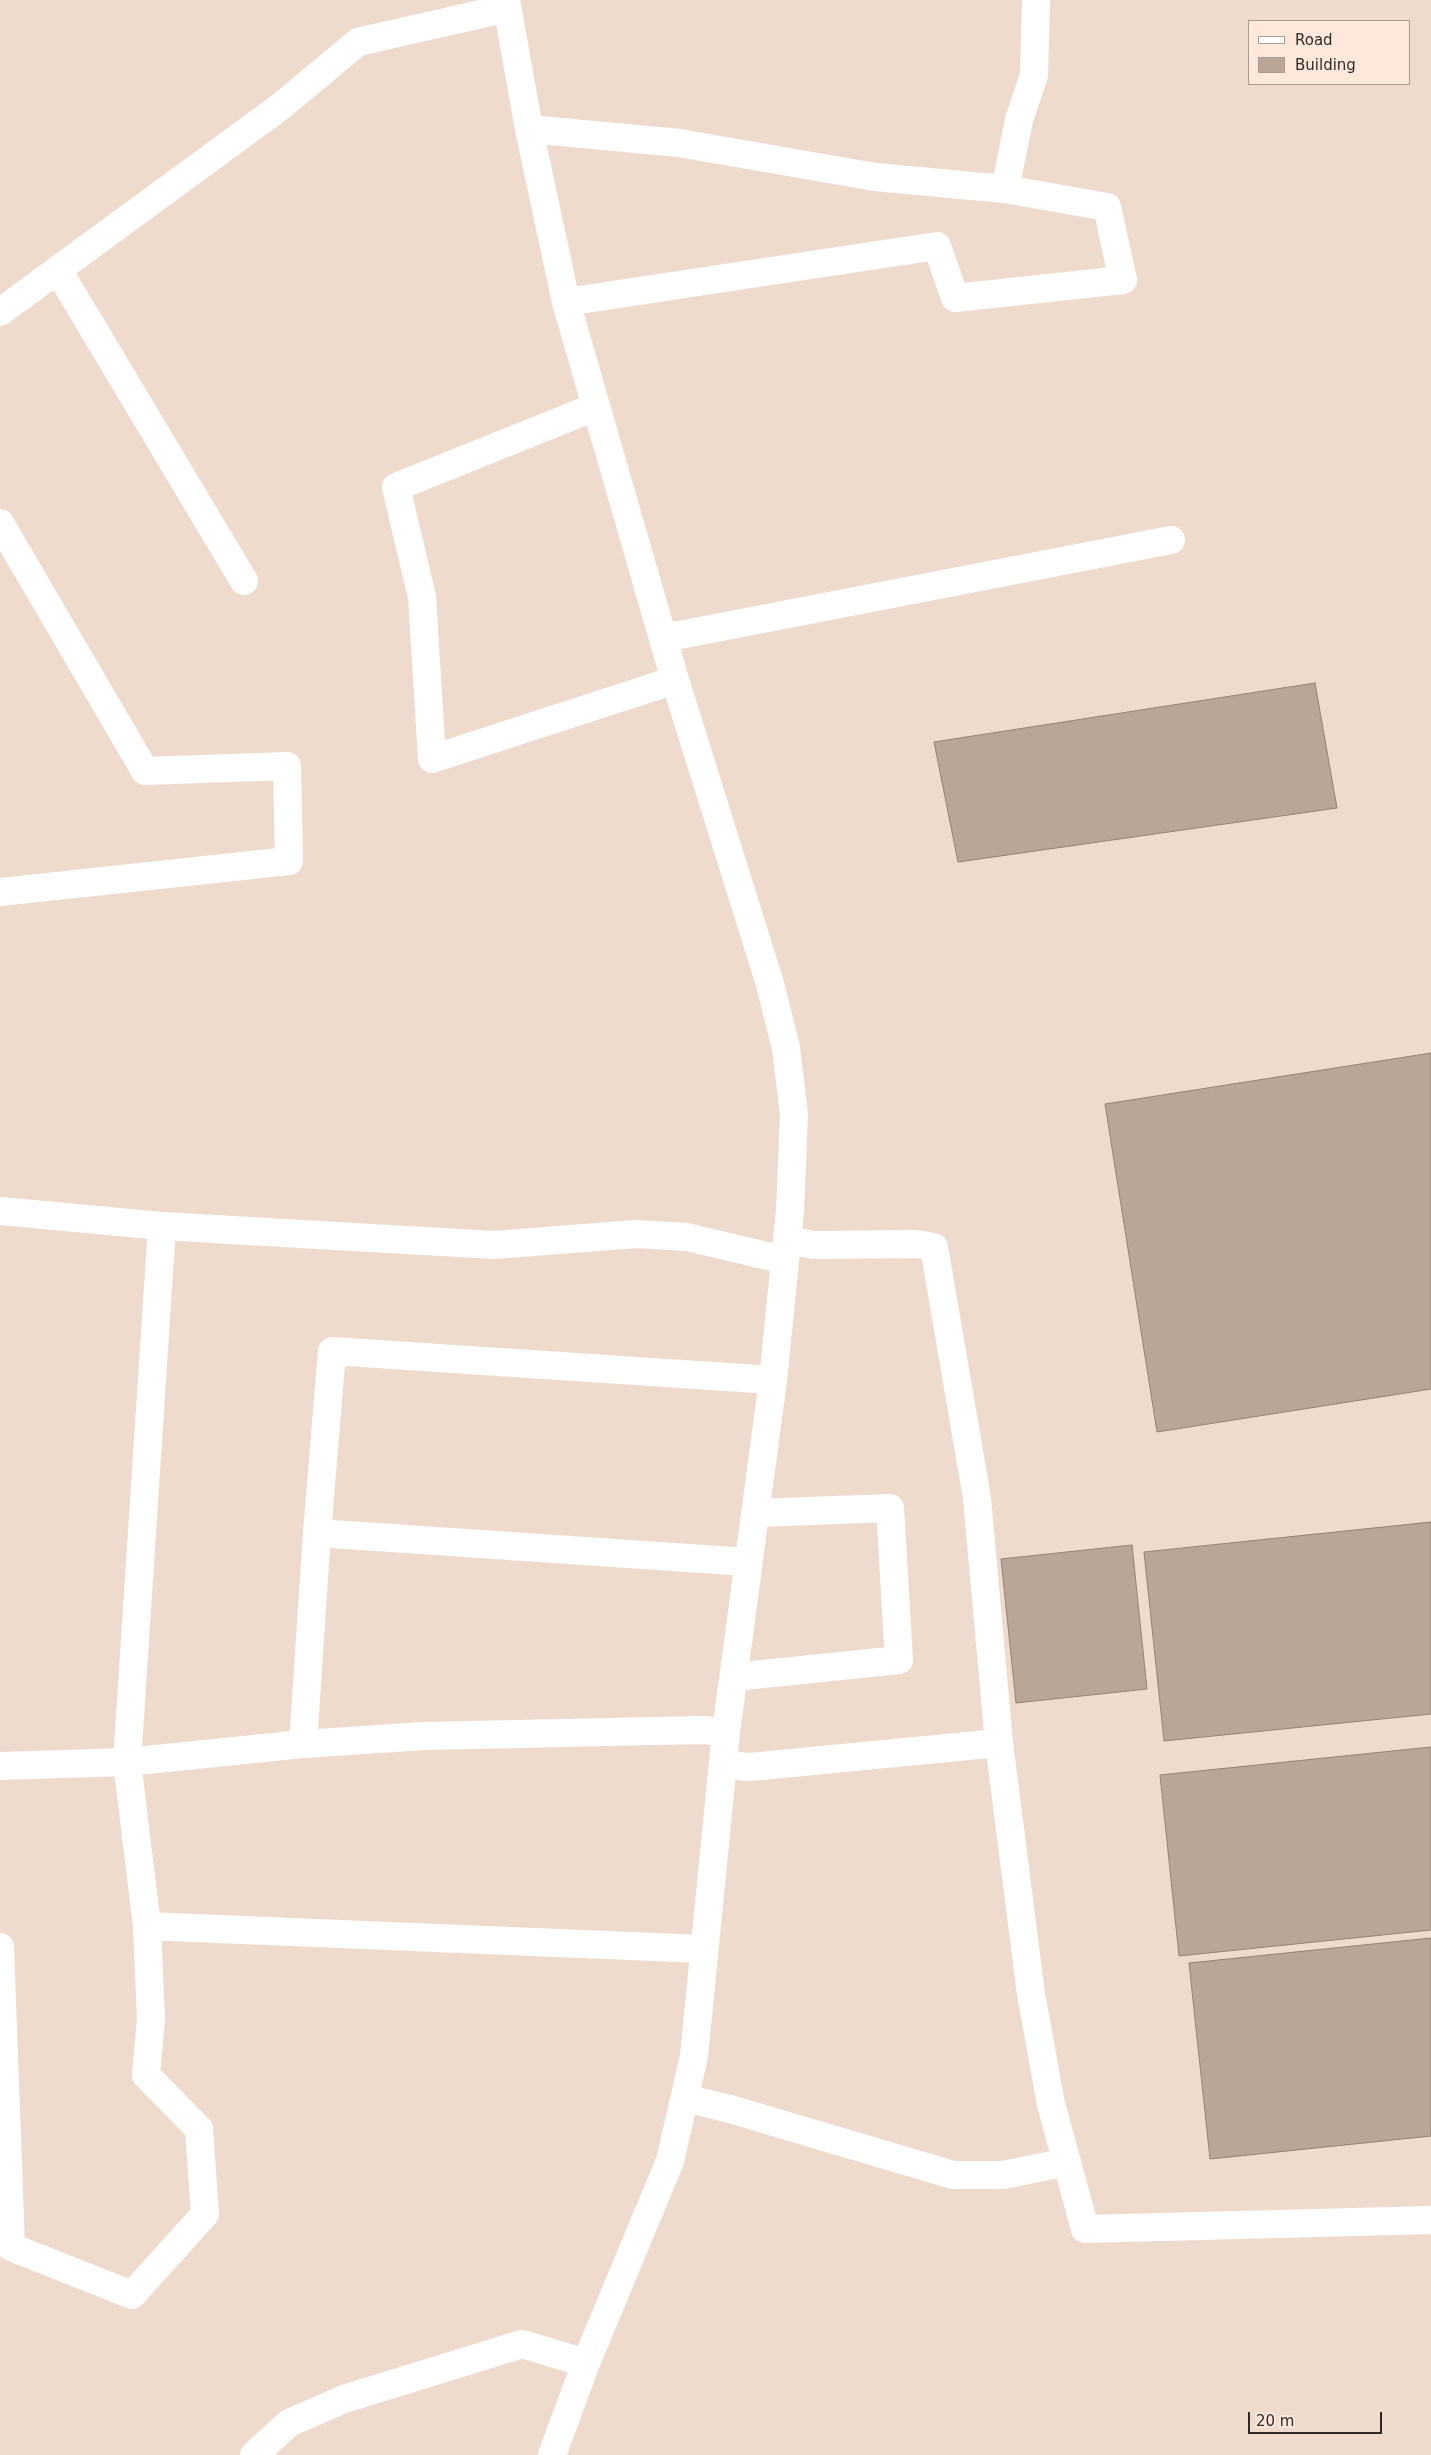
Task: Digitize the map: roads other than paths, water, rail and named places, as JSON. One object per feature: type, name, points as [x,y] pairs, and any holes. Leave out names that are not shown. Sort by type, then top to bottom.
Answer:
[{"type":"street","points":[[1005,189],[1019,120],[1034,75],[1036,0]]},
{"type":"street","points":[[0,312],[272,112],[358,42],[507,4],[529,129],[566,302],[675,680],[770,984],[786,1048],[794,1114],[786,1250],[773,1380],[726,1732],[694,2056],[670,2161],[586,2363],[552,2455]]},
{"type":"street","points":[[529,129],[679,143],[875,177],[1005,189],[1107,208],[1123,280],[955,298],[937,246],[566,302]]},
{"type":"street","points":[[58,270],[244,581]]},
{"type":"street","points":[[596,407],[396,487],[422,597],[432,759],[675,680]]},
{"type":"street","points":[[0,523],[145,771],[286,766],[289,861],[0,892]]},
{"type":"street","points":[[664,638],[1171,540]]},
{"type":"street","points":[[0,1211],[162,1226],[494,1245],[636,1234],[687,1237],[786,1250],[814,1245],[916,1244],[934,1247],[977,1498],[999,1743],[1032,2003],[1049,2095],[1085,2229],[1431,2220]]},
{"type":"street","points":[[0,1947],[11,2247],[132,2295],[205,2214],[199,2129],[146,2075],[151,2019],[147,1926],[127,1762],[162,1226]]},
{"type":"street","points":[[303,1744],[317,1533],[332,1351],[773,1380]]},
{"type":"street","points":[[734,1677],[899,1660],[890,1508],[755,1512]]},
{"type":"street","points":[[317,1533],[748,1562]]},
{"type":"street","points":[[0,1766],[127,1762],[303,1744],[424,1736],[702,1730],[726,1732]]},
{"type":"street","points":[[723,1765],[750,1767],[999,1743]]},
{"type":"street","points":[[147,1926],[704,1949]]},
{"type":"street","points":[[685,2098],[730,2108],[953,2175],[1003,2176],[1067,2162]]},
{"type":"street","points":[[254,2455],[289,2423],[344,2399],[522,2344],[586,2363]]}]
